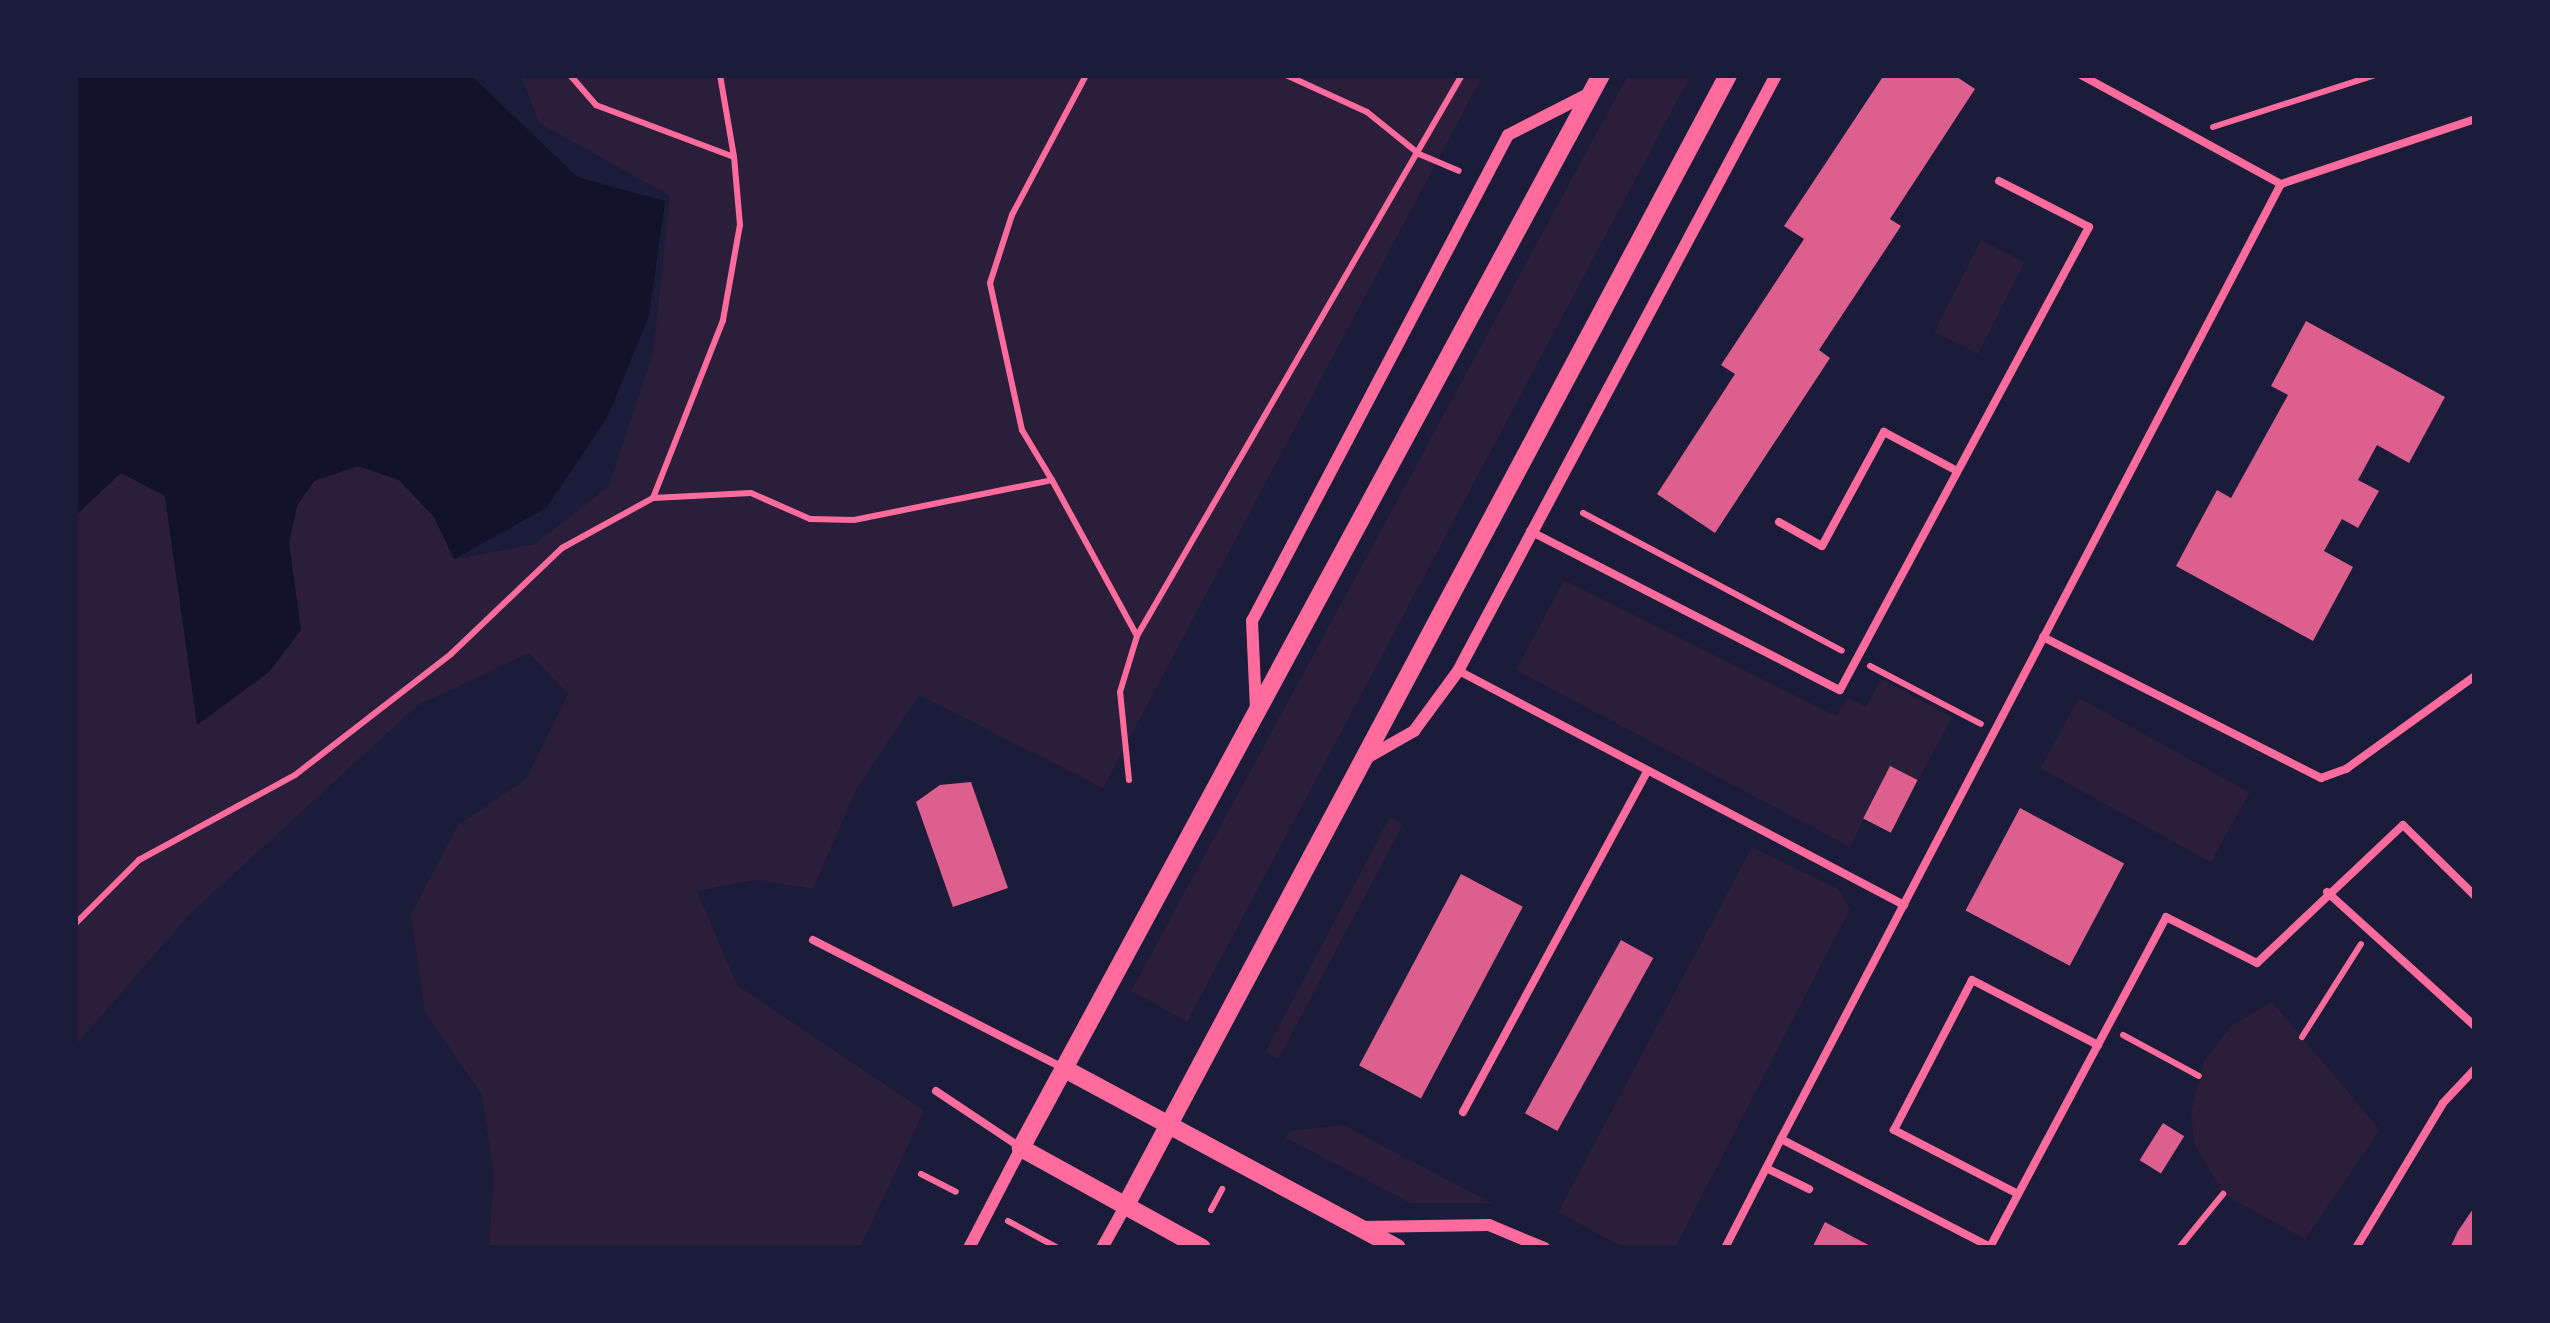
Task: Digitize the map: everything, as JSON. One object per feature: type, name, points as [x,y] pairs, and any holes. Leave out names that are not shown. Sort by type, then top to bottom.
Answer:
[{"type":"street","points":[[1102,1248],[1728,75]]},
{"type":"street","points":[[1357,764],[1414,730],[1458,671],[1528,530],[1776,75]]},
{"type":"street","points":[[969,1248],[1596,84]]},
{"type":"street","points":[[1256,712],[1252,621],[1508,135],[1596,84]]},
{"type":"street","points":[[1063,1068],[1171,1122],[1397,1248]]},
{"type":"street","points":[[1021,1148],[1202,1248]]},
{"type":"street","points":[[1363,1227],[1490,1225],[1544,1248]]},
{"type":"lane","points":[[2081,75],[2281,184]]},
{"type":"lane","points":[[1725,1248],[2281,184],[2475,118]]},
{"type":"lane","points":[[1528,530],[1840,690],[2089,227],[1999,181]]},
{"type":"lane","points":[[1779,522],[1822,546],[1884,432],[1957,471]]},
{"type":"lane","points":[[2043,637],[2321,778],[2346,769],[2475,676]]},
{"type":"lane","points":[[1458,671],[1904,905]]},
{"type":"lane","points":[[1463,1112],[1647,772]]},
{"type":"lane","points":[[1781,1139],[1990,1248],[2166,916],[2258,963],[2402,824],[2475,896]]},
{"type":"lane","points":[[2327,892],[2475,1026]]},
{"type":"lane","points":[[813,940],[1063,1068]]},
{"type":"lane","points":[[2018,1194],[1894,1130],[1962,998],[1972,980],[2098,1045]]},
{"type":"lane","points":[[2356,1248],[2443,1103],[2475,1070]]},
{"type":"lane","points":[[936,1090],[1021,1148]]},
{"type":"lane","points":[[1766,1168],[1809,1190]]},
{"type":"path","points":[[570,75],[596,105],[734,157]]},
{"type":"path","points":[[653,498],[723,320],[740,225],[720,75]]},
{"type":"path","points":[[1085,75],[1012,215],[990,283],[1022,430],[1137,635]]},
{"type":"path","points":[[1286,75],[1367,112],[1419,154],[1459,171]]},
{"type":"path","points":[[1129,780],[1120,692],[1137,635],[1462,75]]},
{"type":"path","points":[[2190,134],[2375,75]]},
{"type":"path","points":[[75,924],[140,860],[295,775],[452,654],[562,548],[653,498],[751,493],[811,519],[854,520],[1052,480]]},
{"type":"path","points":[[1583,512],[1994,731]]},
{"type":"path","points":[[2302,1037],[2367,936]]},
{"type":"path","points":[[2108,1026],[2199,1076]]},
{"type":"path","points":[[922,1174],[956,1192]]},
{"type":"path","points":[[1210,1210],[1222,1189]]},
{"type":"path","points":[[2179,1248],[2222,1194]]},
{"type":"path","points":[[1006,1220],[1058,1248]]},
{"type":"shaded area","points":[[75,75],[471,75],[577,177],[665,201],[649,316],[607,418],[546,508],[454,559],[434,517],[399,480],[358,466],[314,481],[297,506],[289,543],[301,630],[269,672],[197,725],[165,496],[121,473],[75,516]]},
{"type":"shaded area","points":[[521,75],[1483,75],[1103,788],[919,695],[857,788],[813,889],[755,880],[697,891],[737,985],[924,1111],[860,1248],[489,1248],[494,1176],[482,1095],[425,1012],[411,914],[458,825],[526,779],[568,694],[529,653],[418,705],[189,915],[75,1046],[75,516],[121,472],[165,496],[198,724],[300,630],[289,543],[297,506],[314,481],[358,466],[399,480],[434,517],[455,559],[535,544],[609,486],[653,353],[670,196],[539,123]]},
{"type":"shaded area","points":[[1628,75],[1691,75],[1187,1022],[1131,991]]},
{"type":"shaded area","points":[[1981,240],[2025,262],[1978,354],[1934,332]]},
{"type":"shaded area","points":[[1564,580],[1836,716],[1848,697],[1866,707],[1881,679],[1952,717],[1918,780],[1890,767],[1850,847],[1516,670]]},
{"type":"shaded area","points":[[2079,698],[2250,793],[2211,863],[2040,768]]},
{"type":"shaded area","points":[[1390,817],[1403,824],[1278,1059],[1265,1052]]},
{"type":"shaded area","points":[[1752,847],[1838,889],[1850,909],[1675,1248],[1624,1248],[1558,1212]]},
{"type":"shaded area","points":[[2272,1002],[2380,1130],[2305,1239],[2223,1194],[2194,1143],[2191,1112],[2204,1061],[2231,1026]]},
{"type":"shaded area","points":[[1341,1125],[1492,1203],[1410,1203],[1286,1138],[1290,1131]]},
{"type":"building","points":[[1884,75],[1954,75],[1975,89],[1890,219],[1901,226],[1819,350],[1830,358],[1715,533],[1657,494],[1735,374],[1721,365],[1804,239],[1784,226]]},
{"type":"building","points":[[2306,321],[2445,397],[2409,463],[2377,445],[2358,480],[2379,491],[2358,528],[2342,519],[2324,551],[2353,567],[2313,641],[2176,566],[2217,490],[2231,498],[2288,395],[2271,386]]},
{"type":"building","points":[[1890,766],[1918,780],[1891,833],[1863,819]]},
{"type":"building","points":[[971,782],[1008,888],[953,907],[916,802],[940,785]]},
{"type":"building","points":[[2020,808],[2124,863],[2070,966],[1966,910]]},
{"type":"building","points":[[1461,874],[1523,907],[1421,1098],[1359,1066]]},
{"type":"building","points":[[1621,940],[1653,958],[1557,1131],[1525,1113]]},
{"type":"building","points":[[2163,1123],[2184,1136],[2161,1174],[2140,1160]]},
{"type":"building","points":[[2475,1206],[2475,1248],[2450,1248],[2458,1231]]},
{"type":"building","points":[[1825,1222],[1874,1248],[1812,1248]]}]
